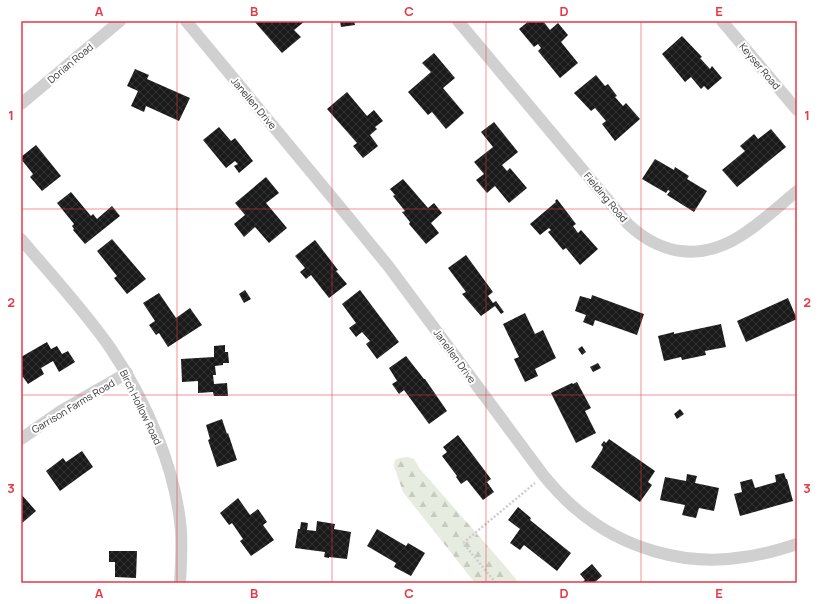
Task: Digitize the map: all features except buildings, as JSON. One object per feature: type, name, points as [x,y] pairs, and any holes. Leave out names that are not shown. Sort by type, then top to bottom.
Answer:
[{"type":"street","name":"Dorian Road","points":[[21,104],[120,21]]},
{"type":"street","name":"Janellen Drive","points":[[186,21],[389,267],[544,476],[563,498],[577,510],[617,536],[642,548],[668,555],[715,560],[742,558],[772,552],[797,544]]},
{"type":"street","name":"Fielding Road","points":[[458,21],[628,224],[650,241],[674,250],[687,252],[713,250],[743,235],[797,191]]},
{"type":"street","name":"Keyser Road","points":[[722,21],[797,110]]},
{"type":"street","name":"Birch Hollow Road","points":[[21,239],[90,321],[127,373],[152,423],[169,469],[174,490],[181,531],[180,583]]},
{"type":"street","name":"Garrison Farms Road","points":[[21,439],[61,411],[127,373]]},
{"type":"path","points":[[496,583],[463,544],[536,483]]},
{"type":"green space","points":[[407,457],[414,459],[420,469],[519,583],[475,583],[403,492],[394,466],[395,460]]}]
